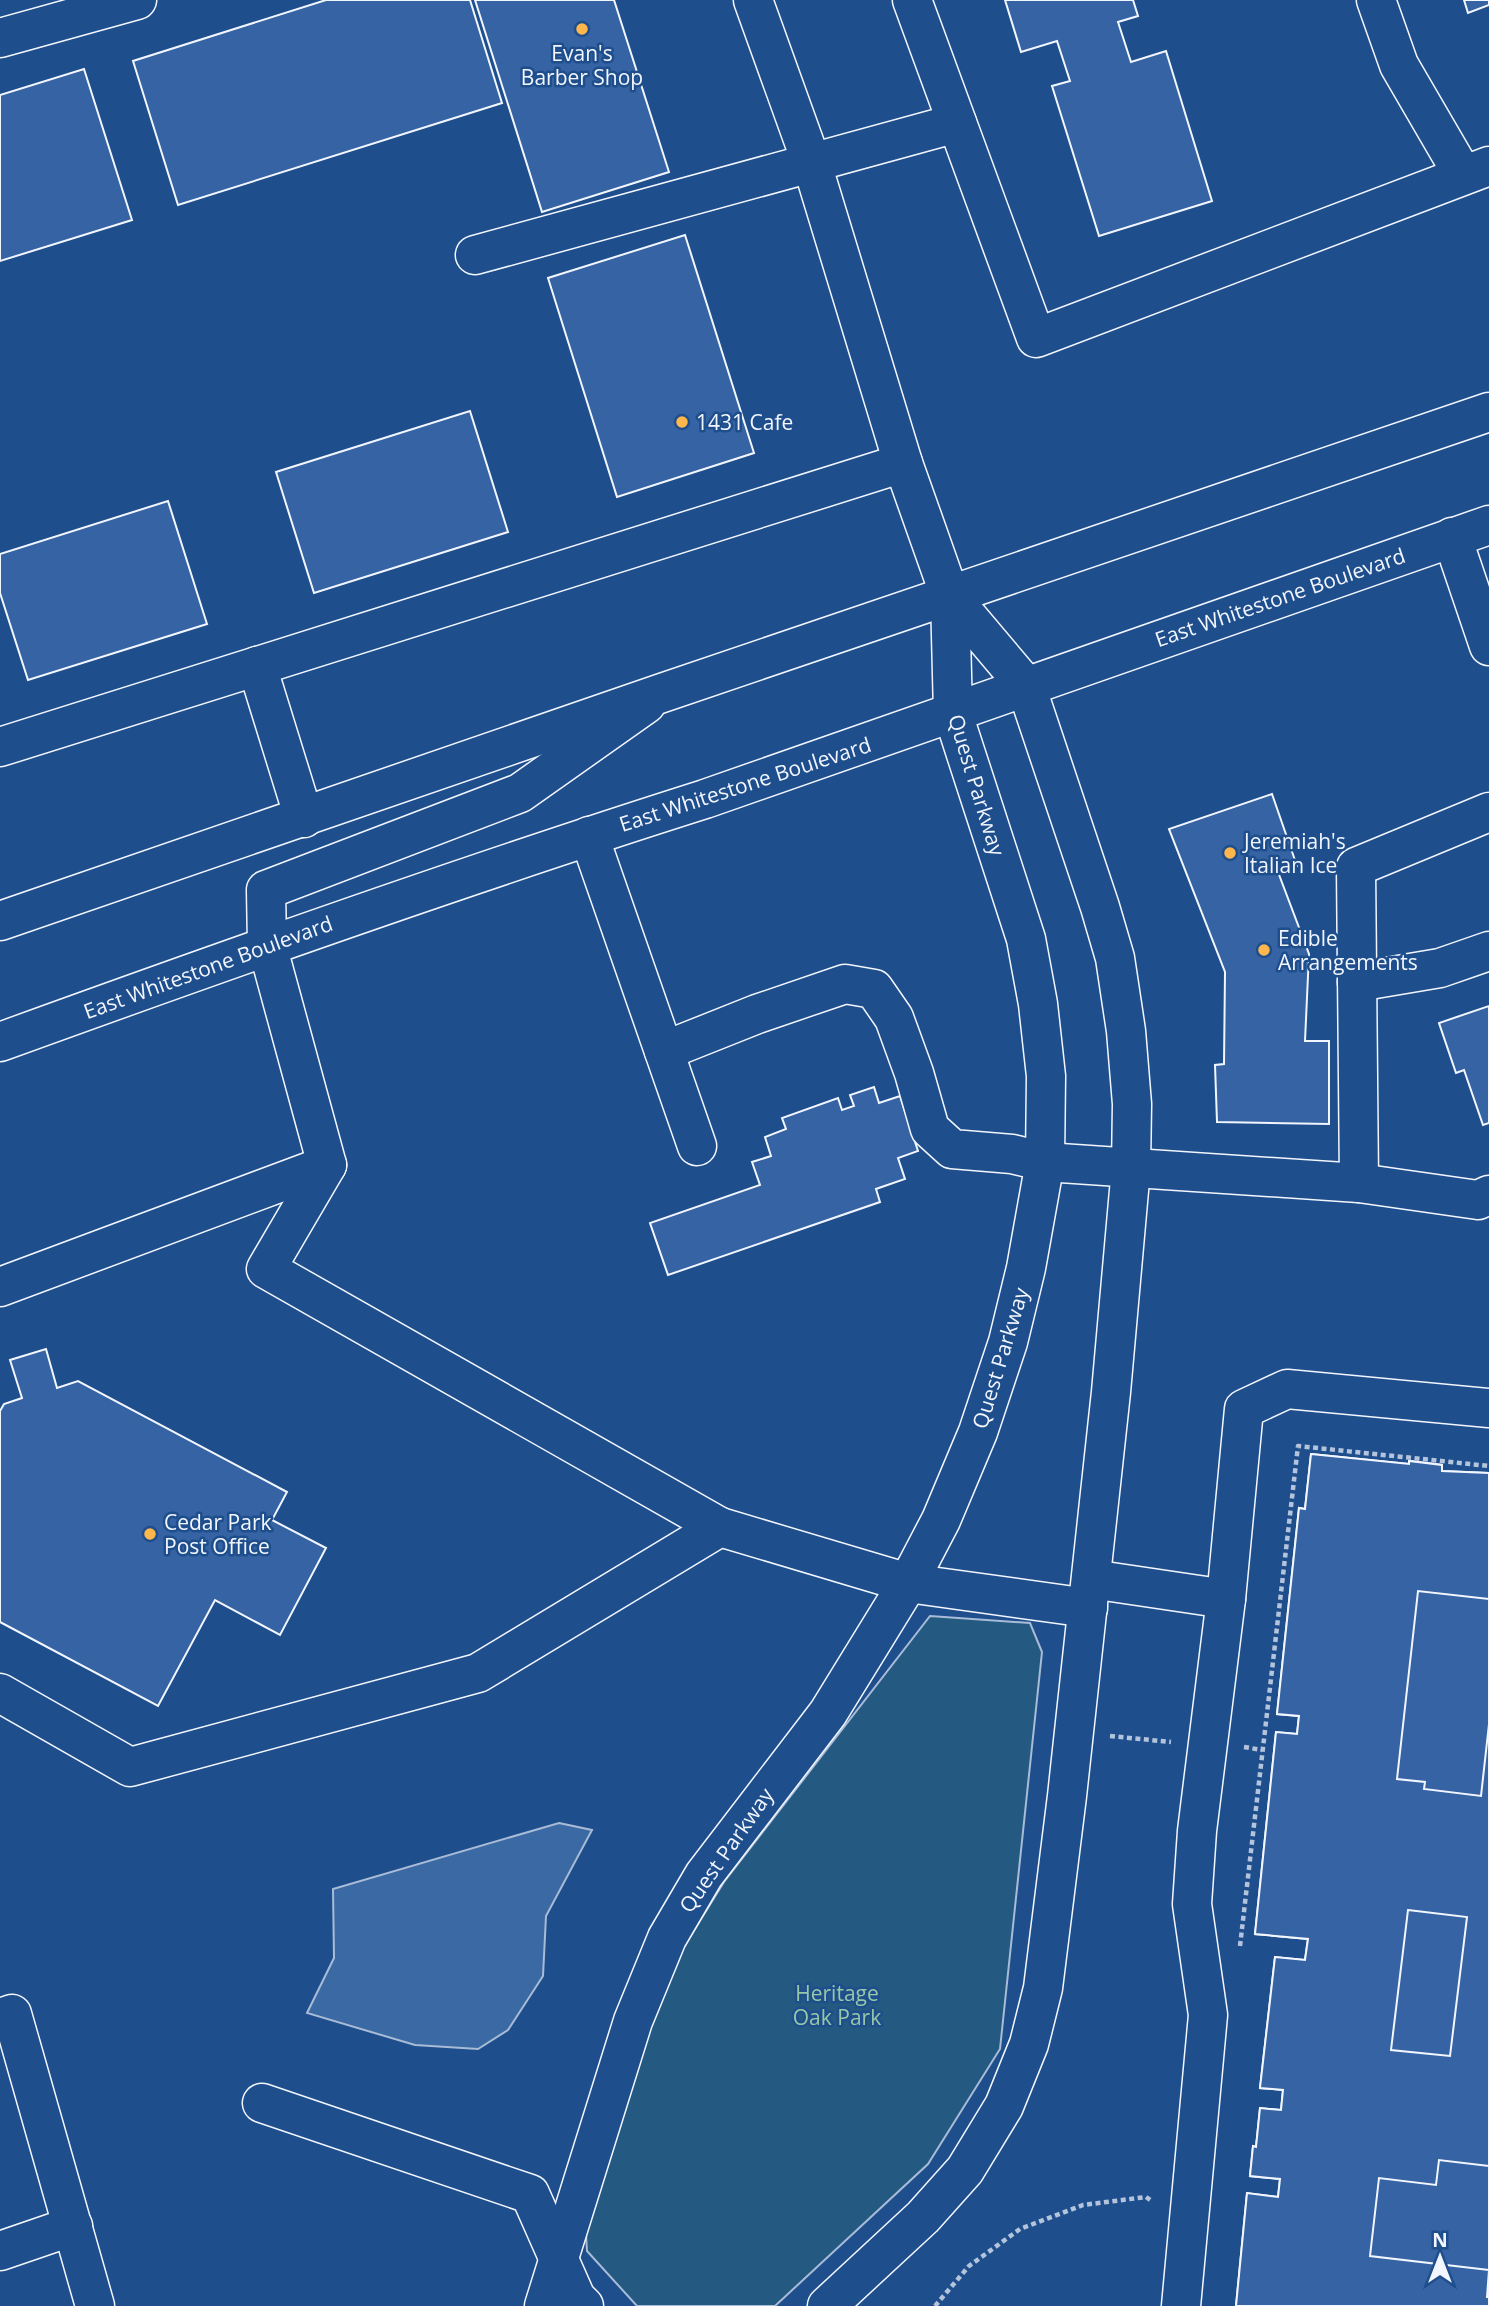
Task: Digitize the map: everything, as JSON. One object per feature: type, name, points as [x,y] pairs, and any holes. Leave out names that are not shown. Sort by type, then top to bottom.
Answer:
[{"type":"street","points":[[0,38],[137,0]]},
{"type":"street","points":[[753,0],[812,164],[903,463],[950,596],[1026,687],[1115,958],[1126,1031],[1132,1104],[1131,1168],[1090,1593],[1045,1976],[1029,2044],[1004,2106],[965,2170],[923,2217],[827,2306]]},
{"type":"street","points":[[912,0],[1036,338],[1476,170],[1399,65],[1376,0]]},
{"type":"street","points":[[475,255],[957,122]]},
{"type":"street","points":[[0,921],[1489,412]]},
{"type":"street","points":[[0,747],[903,463]]},
{"type":"street","name":"East Whitestone Boulevard","points":[[0,1042],[267,945],[589,836],[705,800],[1489,525]]},
{"type":"street","points":[[1452,537],[1489,646]]},
{"type":"street","name":"Quest Parkway","points":[[544,2306],[634,2021],[667,1938],[704,1875],[828,1713],[908,1583],[941,1520],[978,1432],[1008,1342],[1026,1268],[1045,1162],[1046,1076],[1038,1004],[1026,939],[953,714],[950,596]]},
{"type":"street","points":[[257,666],[304,818]]},
{"type":"street","points":[[662,693],[520,793],[266,890],[267,945],[327,1165],[266,1269],[720,1527],[908,1583],[1226,1599]]},
{"type":"street","points":[[1359,1183],[1356,867],[1489,812]]},
{"type":"street","points":[[589,836],[697,1146]]},
{"type":"street","points":[[1357,982],[1440,968],[1489,951]]},
{"type":"street","points":[[664,1051],[757,1014],[845,984],[874,989],[894,1018],[930,1129],[952,1149],[1012,1154],[1045,1162],[1359,1183],[1478,1200],[1489,1195]]},
{"type":"street","points":[[0,1287],[327,1165]]},
{"type":"street","points":[[1181,2306],[1208,2015],[1192,1905],[1197,1831],[1226,1599],[1244,1409],[1287,1389],[1489,1408]]},
{"type":"street","points":[[0,1693],[130,1767],[478,1673],[720,1527]]},
{"type":"street","points":[[0,2018],[12,2014],[95,2306]]},
{"type":"street","points":[[262,2103],[530,2194],[576,2298],[584,2306]]},
{"type":"street","points":[[0,2251],[73,2227]]},
{"type":"path","points":[[1239,1956],[1298,1446],[1489,1466]]},
{"type":"path","points":[[1102,1735],[1176,1742]]},
{"type":"path","points":[[935,2306],[969,2266],[1020,2229],[1083,2205],[1146,2197],[1157,2205]]},
{"type":"green space","name":"Heritage Oak Park","points":[[930,1616],[1030,1623],[1042,1652],[1000,2049],[928,2164],[775,2306],[637,2306],[587,2251],[586,2234],[667,1974],[724,1882]]},
{"type":"shaded area","points":[[559,1823],[592,1830],[546,1916],[543,1976],[508,2030],[478,2049],[415,2045],[307,2013],[334,1958],[333,1889]]},
{"type":"building","points":[[326,0],[470,0],[502,103],[178,205],[133,61]]},
{"type":"building","points":[[475,0],[614,0],[669,172],[542,212]]},
{"type":"building","points":[[1005,0],[1133,0],[1138,16],[1118,22],[1131,62],[1166,51],[1212,201],[1099,236],[1052,86],[1070,81],[1057,41],[1021,52]]},
{"type":"building","points":[[1464,0],[1489,0],[1489,5],[1468,13]]},
{"type":"building","points":[[84,69],[132,220],[0,261],[0,95]]},
{"type":"building","points":[[685,235],[754,453],[617,497],[548,278]]},
{"type":"building","points":[[470,411],[508,532],[314,593],[276,472]]},
{"type":"building","points":[[168,501],[207,624],[28,680],[0,593],[0,554]]},
{"type":"building","points":[[1272,794],[1297,866],[1278,872],[1309,954],[1305,1041],[1329,1041],[1329,1124],[1217,1122],[1215,1065],[1224,1064],[1225,972],[1169,829]]},
{"type":"building","points":[[1489,1006],[1489,1123],[1483,1125],[1464,1070],[1456,1073],[1439,1023]]},
{"type":"building","points":[[874,1087],[879,1103],[900,1096],[918,1151],[898,1158],[905,1179],[876,1189],[880,1202],[668,1275],[650,1223],[760,1185],[752,1162],[771,1156],[765,1137],[786,1129],[782,1118],[838,1098],[842,1110],[854,1106],[850,1095]]},
{"type":"building","name":"Cedar Park Post Office","points":[[46,1349],[57,1388],[78,1381],[287,1492],[272,1520],[326,1548],[280,1635],[215,1600],[158,1706],[0,1622],[0,1411],[4,1404],[22,1398],[10,1360]]},
{"type":"building","points":[[1311,1454],[1409,1464],[1409,1461],[1442,1465],[1442,1471],[1489,1473],[1489,2306],[1236,2306],[1247,2193],[1278,2197],[1280,2179],[1250,2176],[1260,2108],[1281,2110],[1283,2090],[1260,2088],[1275,1957],[1305,1960],[1308,1939],[1255,1934],[1276,1732],[1297,1734],[1299,1716],[1277,1714],[1299,1508],[1305,1509]],"holes":[[[1408,1910],[1467,1917],[1450,2056],[1391,2050]]]},
{"type":"building","points":[[1311,1454],[1409,1464],[1409,1461],[1442,1465],[1442,1471],[1489,1473],[1489,1599],[1418,1591],[1397,1779],[1425,1782],[1424,1789],[1481,1796],[1489,1724],[1489,2166],[1439,2160],[1436,2185],[1379,2178],[1370,2256],[1489,2270],[1489,2306],[1236,2306],[1247,2193],[1278,2197],[1280,2179],[1250,2176],[1260,2108],[1281,2110],[1283,2090],[1260,2088],[1275,1957],[1305,1960],[1308,1939],[1255,1934],[1276,1732],[1297,1734],[1299,1716],[1277,1714],[1299,1508],[1305,1509]]},
{"type":"building","points":[[1408,1910],[1467,1917],[1450,2056],[1391,2050]]},
{"type":"place","name":"Evan's Barber Shop","points":[[582,29]]},
{"type":"place","name":"1431 Cafe","points":[[682,422]]},
{"type":"place","name":"Jeremiah's Italian Ice","points":[[1230,853]]},
{"type":"place","name":"Edible Arrangements","points":[[1264,950]]},
{"type":"place","name":"Cedar Park Post Office","points":[[150,1534]]}]
